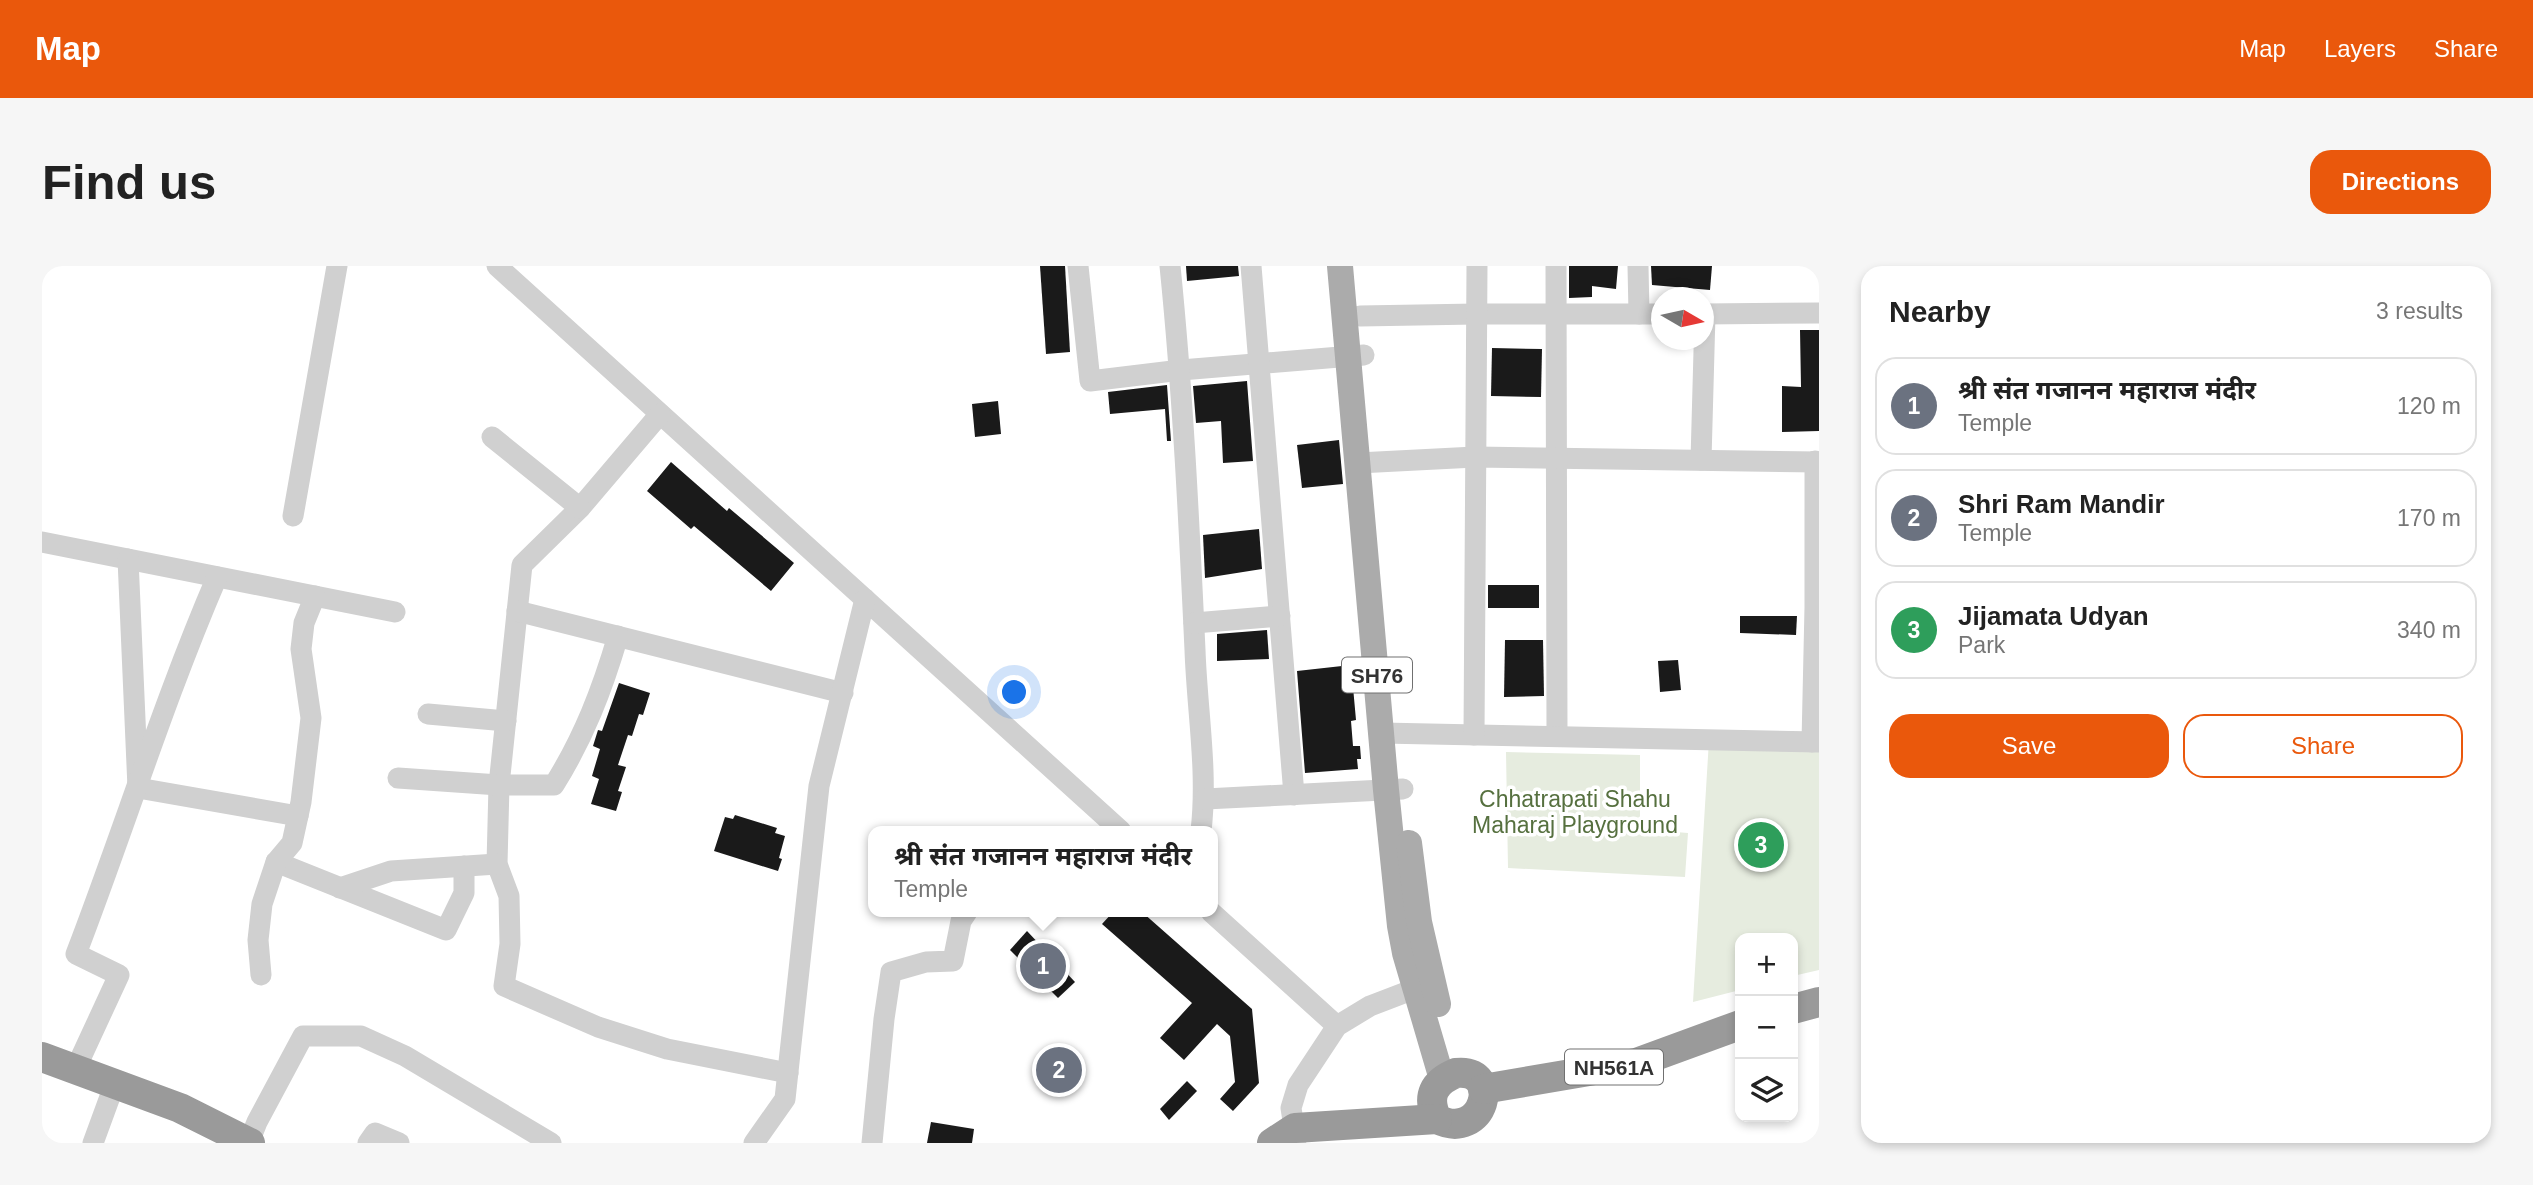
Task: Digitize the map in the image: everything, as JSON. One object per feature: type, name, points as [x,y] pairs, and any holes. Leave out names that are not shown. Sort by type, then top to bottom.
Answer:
[{"type":"highway","points":[[1798,1008],[1819,1002]]},
{"type":"highway","name":"NH561A","points":[[1483,1089],[1636,1063],[1735,1027]]},
{"type":"highway","points":[[42,1057],[180,1108],[249,1143]]},
{"type":"highway","points":[[1288,1138],[1455,1129],[1471,1122],[1482,1108],[1483,1089],[1470,1073],[1449,1076],[1433,1095],[1433,1111],[1455,1129]]},
{"type":"main road","name":"SH76","points":[[1340,266],[1356,356],[1394,790],[1419,922],[1424,986],[1449,1076]]},
{"type":"main road","name":"SH76","points":[[1355,266],[1360,317],[1356,356]]},
{"type":"street","points":[[293,516],[337,266]]},
{"type":"street","points":[[497,266],[1115,826]]},
{"type":"street","points":[[1078,266],[1090,381],[1181,370],[1356,356]]},
{"type":"street","points":[[1170,266],[1181,370],[1205,799],[1202,826]]},
{"type":"street","points":[[1251,266],[1294,795]]},
{"type":"street","points":[[1474,735],[1477,266]]},
{"type":"street","points":[[1556,266],[1557,736]]},
{"type":"street","points":[[1638,266],[1639,314]]},
{"type":"street","points":[[1714,314],[1819,313]]},
{"type":"street","points":[[1360,317],[1651,314]]},
{"type":"street","points":[[1701,460],[1703,350]]},
{"type":"street","points":[[660,414],[579,508],[523,565],[499,785],[497,864],[509,896],[510,944],[504,986],[598,1027],[667,1049],[788,1073]]},
{"type":"street","points":[[492,437],[579,508]]},
{"type":"street","points":[[1366,462],[1475,457],[1817,461],[1816,742],[1389,733]]},
{"type":"street","points":[[42,542],[395,612]]},
{"type":"street","points":[[128,559],[138,788]]},
{"type":"street","points":[[76,1068],[119,975],[76,954],[138,788],[184,654],[217,577]]},
{"type":"street","points":[[261,975],[258,940],[262,904],[276,862],[292,843],[298,816],[311,718],[301,649],[304,623],[315,596]]},
{"type":"street","points":[[754,1143],[785,1099],[819,786],[865,599]]},
{"type":"street","points":[[517,611],[843,693]]},
{"type":"street","points":[[1194,623],[1280,616]]},
{"type":"street","points":[[398,778],[499,785],[554,785],[573,755],[601,693],[618,636]]},
{"type":"street","points":[[428,714],[506,721]]},
{"type":"street","points":[[138,788],[298,816]]},
{"type":"street","points":[[1205,799],[1394,790]]},
{"type":"street","points":[[276,862],[446,930],[464,892],[464,866]]},
{"type":"street","points":[[340,888],[391,871],[497,864]]},
{"type":"street","points":[[872,1143],[891,972],[926,962],[953,961],[964,917]]},
{"type":"street","points":[[1217,917],[1337,1026]]},
{"type":"street","points":[[1288,1138],[1291,1108],[1298,1085],[1337,1026],[1370,1006],[1424,986]]},
{"type":"street","points":[[249,1143],[257,1122],[303,1036],[361,1036],[405,1055],[551,1143]]},
{"type":"street","points":[[93,1143],[115,1083]]},
{"type":"street","points":[[368,1143],[375,1133],[399,1143]]},
{"type":"green space","points":[[1709,740],[1819,751],[1819,970],[1798,975],[1798,933],[1735,933],[1735,991],[1693,1002]]},
{"type":"green space","name":"Chhatrapati Shahu Maharaj Playground","points":[[1506,752],[1640,755],[1640,829],[1688,833],[1685,877],[1508,868]]},
{"type":"building","points":[[1040,266],[1065,266],[1070,352],[1046,354]]},
{"type":"building","points":[[1186,266],[1238,266],[1239,276],[1187,281]]},
{"type":"building","points":[[1569,266],[1618,266],[1616,289],[1592,286],[1592,297],[1569,298]]},
{"type":"building","points":[[1651,266],[1712,266],[1710,287],[1652,285]]},
{"type":"building","points":[[1800,330],[1819,330],[1819,431],[1782,432],[1782,386],[1801,387]]},
{"type":"building","points":[[1492,348],[1542,349],[1541,397],[1491,396]]},
{"type":"building","points":[[1247,381],[1253,461],[1223,463],[1221,421],[1196,423],[1193,386]]},
{"type":"building","points":[[1167,385],[1171,441],[1167,441],[1165,409],[1110,414],[1108,392]]},
{"type":"building","points":[[998,401],[1001,434],[975,437],[972,404]]},
{"type":"building","points":[[1339,440],[1343,484],[1302,488],[1297,445]]},
{"type":"building","points":[[671,462],[727,511],[729,508],[794,563],[771,591],[694,526],[691,529],[647,491]]},
{"type":"building","points":[[1259,529],[1262,569],[1205,578],[1203,535]]},
{"type":"building","points":[[1488,585],[1539,585],[1539,608],[1488,608]]},
{"type":"building","points":[[1740,616],[1797,616],[1796,635],[1740,633]]},
{"type":"building","points":[[1267,630],[1269,659],[1217,661],[1217,634]]},
{"type":"building","points":[[1505,640],[1543,640],[1544,696],[1504,697]]},
{"type":"building","points":[[1678,660],[1681,690],[1660,692],[1658,661]]},
{"type":"building","points":[[1351,665],[1356,720],[1351,721],[1353,746],[1360,746],[1361,759],[1357,759],[1358,769],[1305,773],[1297,671]]},
{"type":"building","points":[[619,683],[650,693],[632,736],[628,735],[618,765],[626,767],[618,791],[622,792],[616,811],[591,804],[599,779],[592,776],[600,749],[593,746],[598,730],[602,731]]},
{"type":"building","points":[[735,815],[777,828],[775,833],[785,836],[778,871],[714,851],[725,817],[733,819]]},
{"type":"building","points":[[1108,917],[1148,917],[1252,1009],[1259,1083],[1233,1111],[1220,1099],[1235,1082],[1230,1036],[1217,1024],[1184,1060],[1160,1038],[1192,1003],[1102,924]]},
{"type":"building","points":[[1027,931],[1075,982],[1058,998],[1010,950]]},
{"type":"building","points":[[1046,1056],[1074,1058],[1072,1084],[1044,1082]]},
{"type":"building","points":[[1187,1081],[1197,1091],[1169,1120],[1160,1109]]},
{"type":"building","points":[[931,1122],[974,1129],[972,1143],[927,1143]]},
{"type":"place","name":"Jijamata Udyan","points":[[1761,845]]},
{"type":"place","name":"श्री संंत गजानन महाराज मंदीर","points":[[1043,966]]},
{"type":"place","name":"Shri Ram Mandir","points":[[1059,1070]]}]
